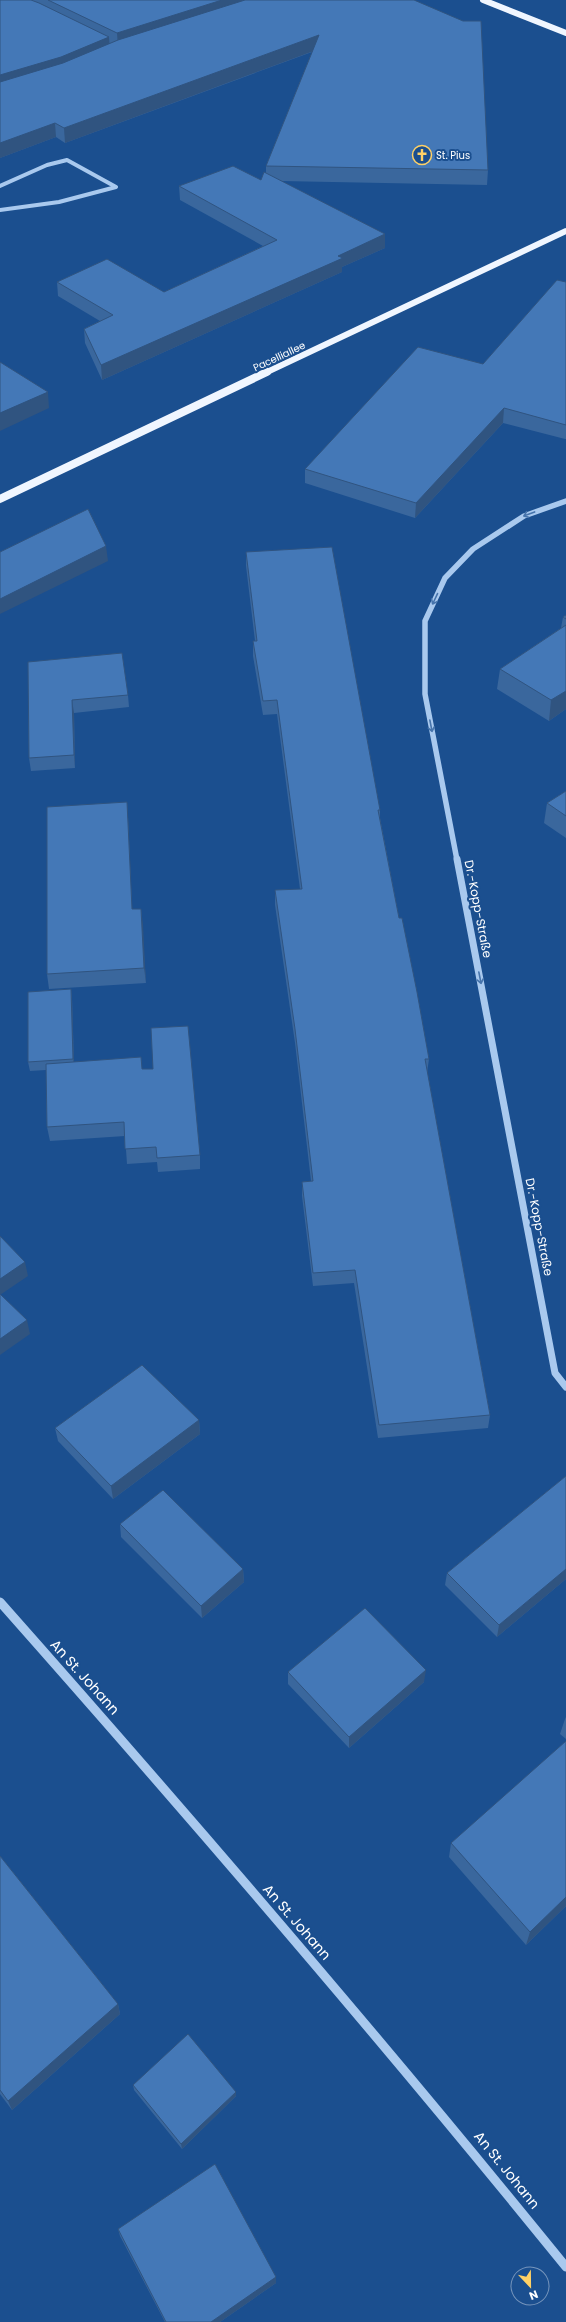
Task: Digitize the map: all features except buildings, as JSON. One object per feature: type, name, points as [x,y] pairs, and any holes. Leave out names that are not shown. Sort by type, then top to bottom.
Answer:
[{"type":"main road","points":[[483,0],[566,33]]},
{"type":"main road","name":"Pacelliallee","points":[[0,499],[566,231]]},
{"type":"street","points":[[0,186],[47,166],[67,160],[116,187],[59,202],[0,210]]},
{"type":"street","name":"Dr.-Kopp-Straße","points":[[566,501],[524,516],[473,549],[445,578],[425,621],[425,694],[555,1373],[566,1387]]},
{"type":"street","name":"An St. Johann","points":[[0,1602],[132,1751],[456,2130],[566,2266]]},
{"type":"place","name":"St. Pius","points":[[422,155]]}]
